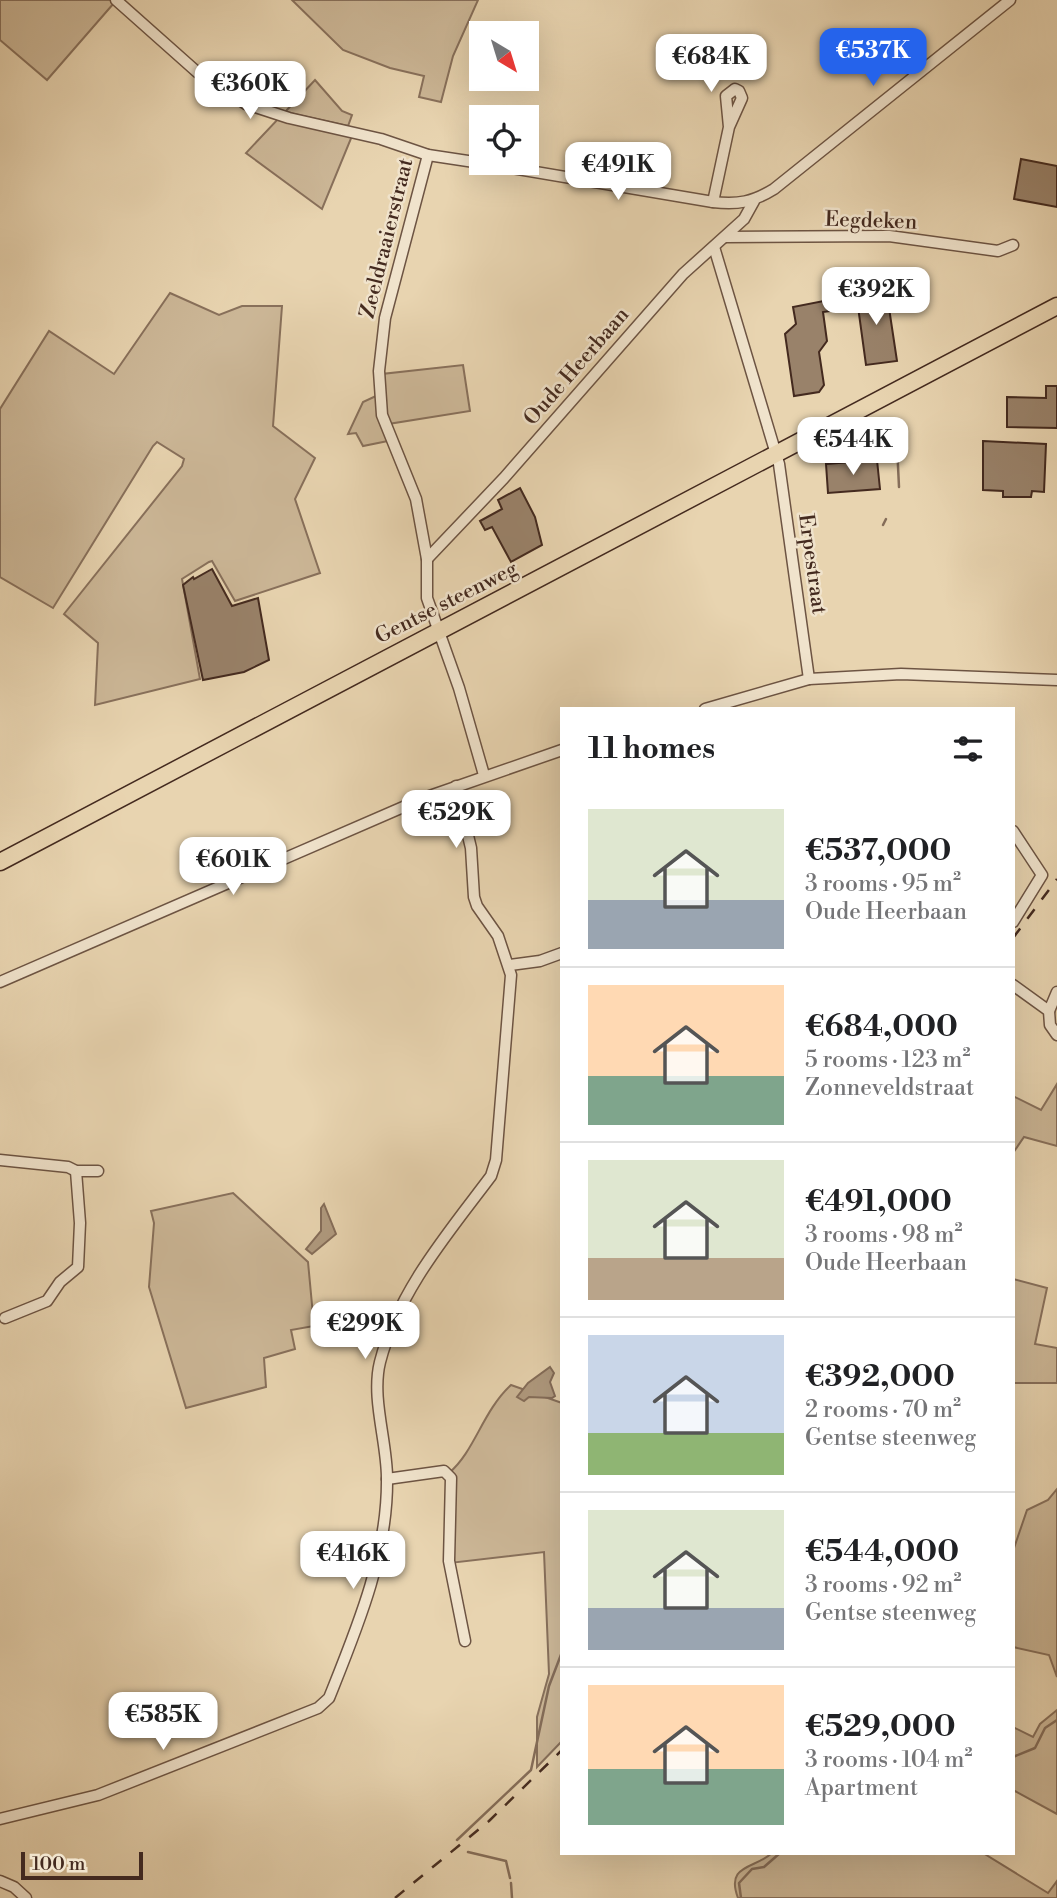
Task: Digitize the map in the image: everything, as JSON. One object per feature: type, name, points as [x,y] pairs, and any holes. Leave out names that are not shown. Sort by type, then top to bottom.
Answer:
[{"type":"main road","name":"Gentse steenweg","points":[[0,862],[436,630],[776,455],[1057,306]]},
{"type":"street","name":"Oude Heerbaan","points":[[427,559],[504,478],[653,307],[744,219],[754,201],[774,189],[1010,0]]},
{"type":"street","name":"Zeeldraaierstraat","points":[[118,2],[197,72],[246,104],[289,118],[381,139],[428,155],[387,312],[379,371],[379,397],[387,433],[416,499],[427,559],[427,598],[436,630],[459,688],[484,775]]},
{"type":"street","points":[[713,202],[729,127]]},
{"type":"street","points":[[428,155],[469,161]]},
{"type":"street","points":[[539,173],[735,205],[754,201]]},
{"type":"street","name":"Eegdeken","points":[[724,237],[889,236],[998,251],[1013,245]]},
{"type":"street","name":"Erpestraat","points":[[714,247],[776,455],[809,679]]},
{"type":"street","points":[[712,707],[809,679],[887,675],[1057,680]]},
{"type":"street","points":[[0,982],[456,786],[560,751]]},
{"type":"street","points":[[0,1819],[98,1795],[325,1703],[366,1602],[383,1525],[387,1479],[378,1383],[381,1360],[392,1325],[417,1279],[495,1169],[510,965],[493,928],[477,906],[471,848],[456,786]]},
{"type":"street","points":[[1015,834],[1042,876],[1015,919]]},
{"type":"street","points":[[510,965],[540,961],[560,954]]},
{"type":"street","points":[[1015,986],[1049,1011]]},
{"type":"street","points":[[1057,992],[1049,1011],[1050,1025],[1057,1035]]},
{"type":"street","points":[[0,1160],[68,1167],[76,1171],[98,1171]]},
{"type":"street","points":[[5,1318],[47,1301],[60,1282],[78,1267],[80,1223],[76,1171]]},
{"type":"street","points":[[387,1479],[444,1471],[451,1478],[449,1561],[464,1641]]},
{"type":"street","points":[[0,1881],[14,1887],[26,1898]]},
{"type":"shaded area","points":[[0,0],[111,0],[114,3],[47,80],[0,40]]},
{"type":"shaded area","points":[[292,0],[478,0],[453,56],[441,102],[419,97],[424,76],[390,68],[343,50]]},
{"type":"shaded area","points":[[315,80],[342,111],[352,115],[348,126],[285,112]]},
{"type":"shaded area","points":[[278,119],[352,136],[322,209],[246,153]]},
{"type":"shaded area","points":[[170,293],[219,315],[242,306],[282,306],[273,426],[315,458],[295,499],[320,573],[235,601],[212,561],[209,562],[182,579],[200,679],[95,705],[98,643],[64,614],[182,466],[184,459],[157,442],[153,446],[53,608],[0,577],[0,409],[49,331],[114,374]]},
{"type":"shaded area","points":[[463,365],[470,411],[388,424],[382,374]]},
{"type":"shaded area","points":[[376,396],[388,441],[363,446],[356,433],[348,434],[363,402]]},
{"type":"shaded area","points":[[1057,1084],[1057,1146],[1024,1137],[1015,1150],[1015,1097],[1041,1110]]},
{"type":"shaded area","points":[[233,1193],[308,1262],[314,1326],[291,1330],[295,1349],[264,1358],[266,1387],[186,1408],[149,1287],[154,1223],[151,1211]]},
{"type":"shaded area","points":[[324,1204],[336,1234],[312,1254],[306,1249],[321,1231],[321,1208]]},
{"type":"shaded area","points":[[1015,1280],[1047,1288],[1035,1344],[1057,1348],[1057,1383],[1015,1383]]},
{"type":"shaded area","points":[[550,1367],[554,1373],[550,1382],[555,1396],[529,1397],[524,1401],[517,1397],[528,1383]]},
{"type":"shaded area","points":[[511,1385],[560,1402],[560,1743],[537,1767],[537,1717],[549,1674],[544,1552],[450,1563],[449,1473],[466,1454],[501,1396]]},
{"type":"shaded area","points":[[1057,1489],[1057,1677],[1049,1655],[1015,1647],[1015,1545],[1027,1510],[1048,1500]]},
{"type":"shaded area","points":[[1057,1710],[1057,1814],[1015,1791],[1015,1728],[1033,1737],[1040,1724]]},
{"type":"shaded area","points":[[769,1855],[986,1855],[1048,1893],[1057,1881],[1057,1898],[738,1898],[735,1879],[739,1873]]},
{"type":"building","points":[[1021,159],[1057,166],[1057,207],[1014,199]]},
{"type":"building","points":[[886,288],[897,361],[866,365],[856,292]]},
{"type":"building","points":[[844,297],[857,307],[823,312],[827,341],[819,352],[824,385],[819,392],[794,396],[785,334],[796,324],[793,307]]},
{"type":"building","points":[[1046,386],[1057,386],[1057,428],[1007,427],[1007,397],[1046,398]]},
{"type":"building","points":[[983,441],[1046,444],[1044,492],[1032,491],[1031,497],[1003,497],[1003,491],[983,490]]},
{"type":"building","points":[[877,460],[880,489],[828,493],[826,464]]},
{"type":"building","points":[[520,488],[535,517],[542,545],[511,562],[492,527],[485,530],[480,521],[502,509],[498,500]]},
{"type":"building","points":[[212,569],[232,606],[258,598],[269,660],[244,672],[203,680],[183,585],[193,577],[194,579]]},
{"type":"waterway","points":[[897,445],[899,487]]},
{"type":"waterway","points":[[883,525],[886,519]]},
{"type":"waterway","points":[[457,1840],[531,1770],[549,1686],[560,1657]]},
{"type":"waterway","points":[[1015,1756],[1035,1748],[1045,1728],[1057,1720]]},
{"type":"waterway","points":[[468,1852],[506,1861],[510,1878]]},
{"type":"waterway","points":[[741,1898],[739,1883],[752,1869],[764,1867],[778,1855]]},
{"type":"waterway","points":[[511,1883],[512,1898]]},
{"type":"railway","points":[[1015,935],[1057,879]]},
{"type":"railway","points":[[395,1898],[489,1821],[560,1752]]}]
